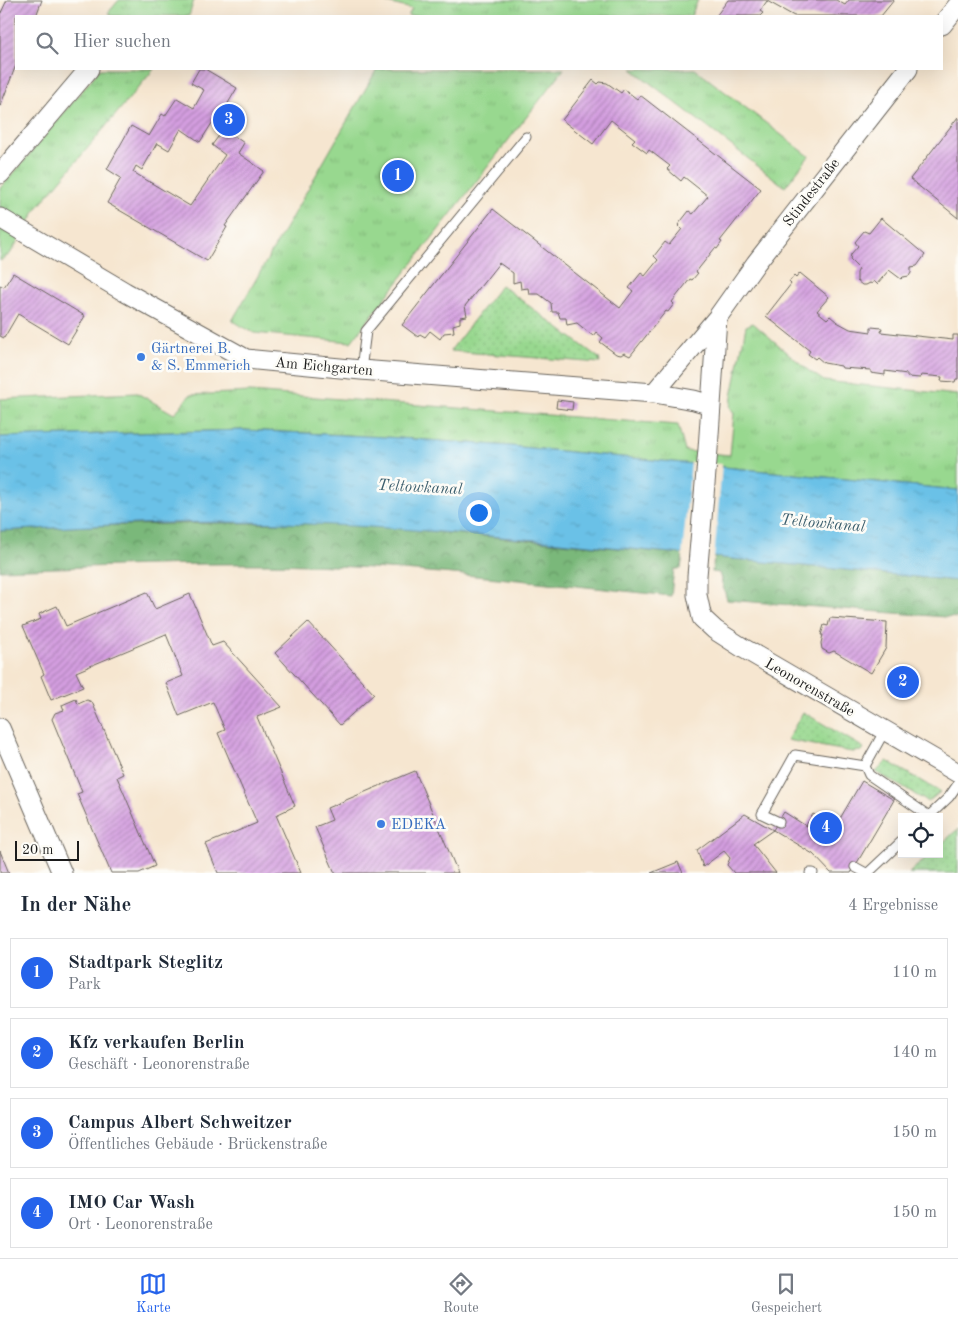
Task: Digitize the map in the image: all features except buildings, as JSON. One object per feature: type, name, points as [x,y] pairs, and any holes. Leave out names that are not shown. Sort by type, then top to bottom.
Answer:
[{"type":"street","points":[[943,24],[958,5]]},
{"type":"street","points":[[0,174],[88,70]]},
{"type":"street","name":"Stindestraße","points":[[654,393],[716,318],[756,262],[907,70]]},
{"type":"street","name":"Am Eichgarten","points":[[0,218],[117,287],[246,359],[654,393]]},
{"type":"street","points":[[654,393],[711,405],[716,318]]},
{"type":"street","name":"Leonorenstraße","points":[[711,405],[696,576],[698,606],[702,618],[715,630],[958,773]]},
{"type":"street","points":[[0,728],[62,873]]},
{"type":"lane","points":[[361,370],[366,331],[526,137]]},
{"type":"lane","points":[[865,766],[885,730]]},
{"type":"lane","points":[[779,822],[762,814],[795,755],[865,766]]},
{"type":"lane","points":[[865,766],[869,775],[925,813]]},
{"type":"lane","points":[[932,813],[949,798],[958,784]]},
{"type":"lane","points":[[855,867],[867,873],[898,846]]},
{"type":"green space","points":[[119,0],[194,0],[189,15],[111,15],[108,13]]},
{"type":"green space","points":[[375,0],[698,0],[691,15],[409,15],[412,9]]},
{"type":"green space","points":[[99,70],[153,70],[38,207],[10,254],[0,261],[0,188]]},
{"type":"green space","points":[[376,70],[563,70],[351,342],[254,333],[232,321]]},
{"type":"green space","points":[[633,70],[696,70],[809,156],[785,187]]},
{"type":"green space","points":[[501,285],[599,358],[600,363],[450,351]]},
{"type":"green space","points":[[753,323],[809,371],[824,381],[958,395],[958,490],[510,446],[385,437],[243,430],[0,437],[0,399],[137,393],[174,414],[190,395],[250,392],[678,425],[685,451],[730,455],[734,413],[730,407],[746,326]]},
{"type":"green space","points":[[307,523],[394,528],[683,554],[681,569],[674,569],[671,596],[420,571],[319,565],[201,564],[0,570],[0,531],[88,526]]},
{"type":"green space","points":[[714,557],[958,581],[958,618],[727,600],[719,573],[712,572]]},
{"type":"green space","points":[[803,712],[864,748],[862,751],[852,752],[787,740]]},
{"type":"green space","points":[[887,761],[940,792],[928,802],[876,772]]},
{"type":"green space","points":[[958,829],[958,873],[909,873],[926,858],[943,858],[943,842]]},
{"type":"water","name":"Teltowkanal","points":[[243,430],[385,437],[510,446],[958,490],[958,581],[559,542],[340,525],[193,522],[0,531],[0,437]]},
{"type":"pier","points":[[691,462],[722,464],[714,560],[682,556]]},
{"type":"place","name":"Campus Albert Schweitzer","points":[[229,120]]},
{"type":"place","name":"Stadtpark Steglitz","points":[[398,176]]},
{"type":"place","name":"Gärtnerei B. & S. Emmerich","points":[[141,357]]},
{"type":"place","name":"Kfz verkaufen Berlin","points":[[903,682]]},
{"type":"place","name":"EDEKA","points":[[381,824]]},
{"type":"place","name":"IMO Car Wash","points":[[826,828]]}]
